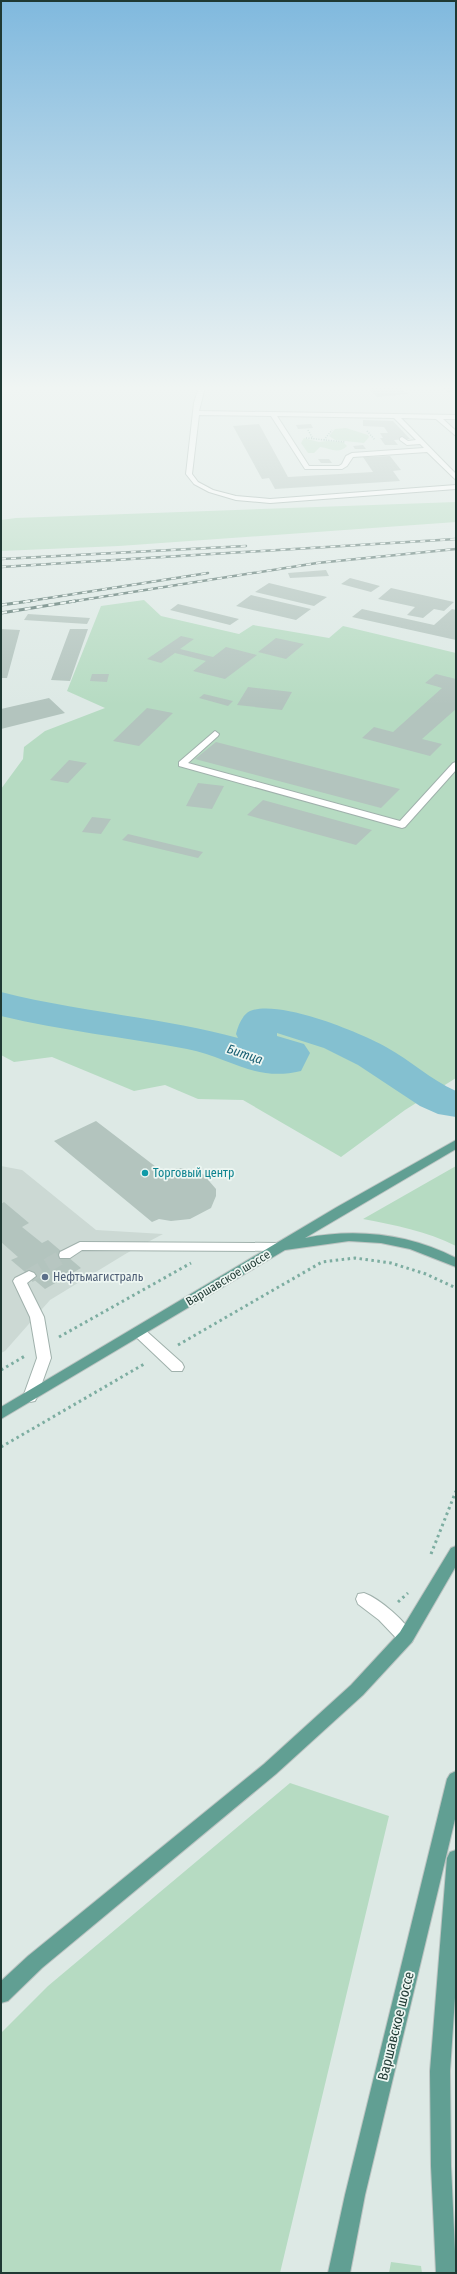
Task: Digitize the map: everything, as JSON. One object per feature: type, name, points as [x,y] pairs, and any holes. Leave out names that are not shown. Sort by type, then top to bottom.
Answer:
[{"type":"main road","name":"Варшавское шоссе","points":[[1,1414],[333,1214],[456,1144]]},
{"type":"main road","points":[[280,1247],[334,1237],[360,1238],[395,1242],[424,1250],[456,1264]]},
{"type":"main road","points":[[1,1994],[35,1962],[270,1769],[357,1690],[406,1637],[456,1552]]},
{"type":"main road","name":"Варшавское шоссе","points":[[338,2273],[357,2188],[456,1779]]},
{"type":"main road","points":[[447,2273],[441,2166],[440,2071],[456,1858]]},
{"type":"street","points":[[219,493],[236,498],[270,501],[375,493]]},
{"type":"street","points":[[215,734],[182,764],[402,825],[456,765]]},
{"type":"street","points":[[65,1255],[80,1246],[280,1247]]},
{"type":"street","points":[[29,1276],[20,1281],[37,1317],[44,1358],[30,1397]]},
{"type":"street","points":[[139,1332],[177,1367]]},
{"type":"street","points":[[364,1599],[385,1615],[406,1637]]},
{"type":"path","points":[[1,1370],[221,1246]]},
{"type":"path","points":[[175,1347],[322,1262],[335,1259],[375,1261],[398,1266],[430,1274],[456,1288]]},
{"type":"path","points":[[1,1447],[148,1362]]},
{"type":"path","points":[[429,1561],[456,1491]]},
{"type":"path","points":[[385,1615],[410,1591]]},
{"type":"shaded area","name":"Нефтьмагистраль","points":[[1,1166],[22,1170],[96,1230],[163,1234],[127,1253],[50,1300],[5,1351],[1,1353]]},
{"type":"green space","points":[[456,502],[456,522],[119,546],[1,551],[1,520],[16,518]]},
{"type":"green space","points":[[144,600],[161,616],[239,634],[253,625],[329,638],[343,626],[456,653],[456,1078],[405,1110],[341,1157],[243,1100],[198,1099],[165,1085],[134,1091],[52,1057],[14,1062],[1,1055],[1,789],[23,759],[24,747],[45,731],[105,708],[67,691],[101,606]]},
{"type":"green space","points":[[456,1166],[456,1246],[422,1232],[363,1219]]},
{"type":"green space","points":[[290,1783],[389,1816],[280,2273],[1,2273],[1,2033],[48,1986]]},
{"type":"green space","points":[[391,2262],[421,2266],[422,2273],[389,2273]]},
{"type":"building","points":[[326,570],[329,576],[290,578],[288,573]]},
{"type":"building","points":[[350,578],[380,586],[371,592],[341,584]]},
{"type":"building","points":[[269,583],[327,597],[314,606],[255,592]]},
{"type":"building","points":[[391,588],[454,602],[444,611],[434,609],[423,618],[407,615],[415,607],[378,599]]},
{"type":"building","points":[[251,595],[311,609],[296,620],[236,606]]},
{"type":"building","points":[[178,604],[239,619],[230,625],[170,610]]},
{"type":"building","points":[[362,609],[434,625],[452,609],[456,610],[456,640],[352,617]]},
{"type":"building","points":[[28,614],[90,618],[87,624],[24,620]]},
{"type":"building","points":[[1,629],[20,630],[7,678],[1,678]]},
{"type":"building","points":[[70,629],[88,629],[70,681],[51,680]]},
{"type":"building","points":[[181,636],[194,639],[180,649],[213,657],[226,647],[257,655],[225,679],[193,671],[206,661],[175,653],[161,663],[147,659]]},
{"type":"building","points":[[276,638],[304,644],[286,659],[258,652]]},
{"type":"building","points":[[92,674],[109,674],[107,682],[90,681]]},
{"type":"building","points":[[436,674],[456,679],[456,709],[422,739],[442,744],[430,756],[362,738],[374,727],[393,732],[442,688],[425,683]]},
{"type":"building","points":[[248,687],[292,692],[282,710],[237,705]]},
{"type":"building","points":[[204,694],[233,701],[228,706],[199,698]]},
{"type":"building","points":[[49,698],[65,713],[1,729],[1,709]]},
{"type":"building","points":[[147,708],[173,713],[139,746],[113,741]]},
{"type":"building","points":[[216,742],[400,789],[381,808],[195,759]]},
{"type":"building","points":[[69,760],[87,763],[68,783],[50,780]]},
{"type":"building","points":[[198,783],[224,786],[212,809],[186,806]]},
{"type":"building","points":[[263,800],[372,830],[356,845],[247,815]]},
{"type":"building","points":[[92,817],[111,819],[101,834],[82,832]]},
{"type":"building","points":[[128,834],[203,852],[198,858],[122,840]]},
{"type":"building","name":"Торговый центр","points":[[96,1121],[160,1170],[182,1168],[203,1174],[216,1189],[216,1196],[211,1208],[190,1219],[171,1221],[159,1219],[152,1222],[54,1141]]},
{"type":"building","points":[[4,1202],[29,1223],[22,1227],[42,1243],[48,1240],[81,1268],[45,1289],[11,1260],[18,1257],[1,1242],[1,1204]]},
{"type":"waterway","name":"Битца","points":[[1,1004],[33,1012],[192,1038],[243,1052],[264,1062],[287,1062],[290,1053],[262,1044],[256,1034],[259,1024],[263,1020],[281,1021],[338,1039],[372,1056],[435,1097],[453,1105]]},
{"type":"tunnel","points":[[29,1276],[65,1255]]},
{"type":"railway","points":[[1,567],[456,539]]},
{"type":"railway","points":[[1,559],[246,546]]},
{"type":"railway","points":[[69,602],[317,563],[456,549]]},
{"type":"railway","points":[[25,602],[208,573]]},
{"type":"railway","points":[[25,602],[30,601]]},
{"type":"railway","points":[[1,613],[75,601]]},
{"type":"railway","points":[[1,605],[25,602]]},
{"type":"place","name":"Торговый центр","points":[[145,1173]]},
{"type":"place","name":"Нефтьмагистраль","points":[[45,1277]]}]
